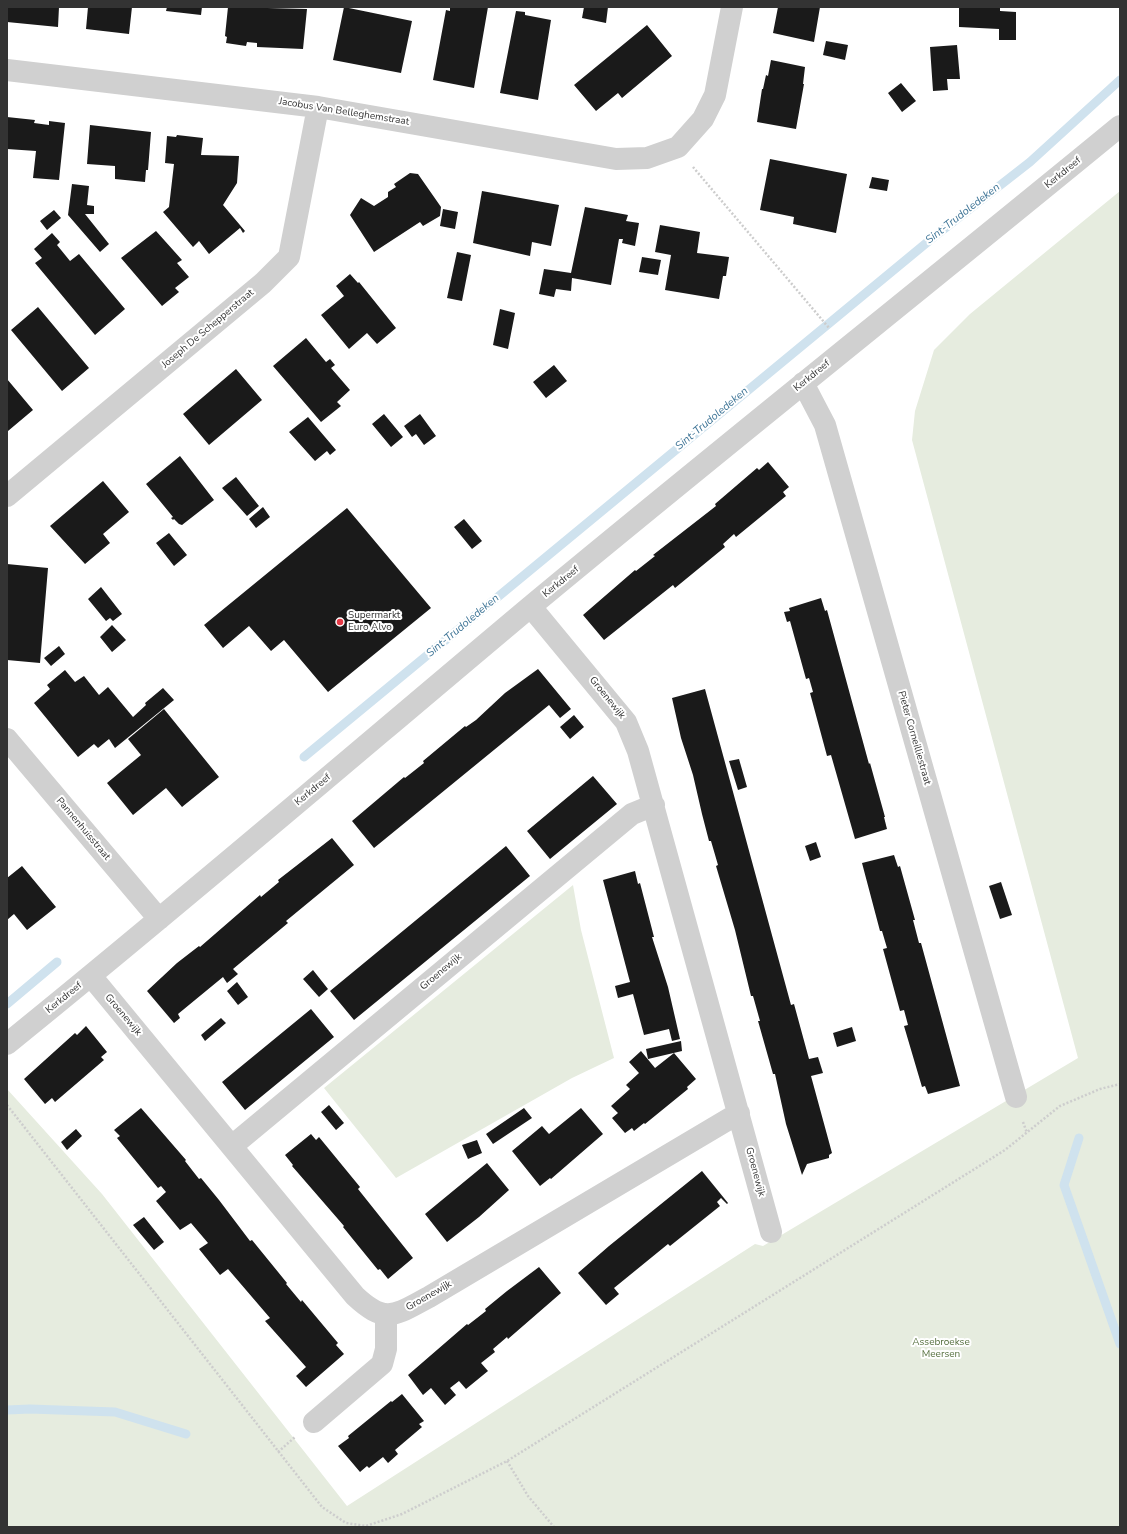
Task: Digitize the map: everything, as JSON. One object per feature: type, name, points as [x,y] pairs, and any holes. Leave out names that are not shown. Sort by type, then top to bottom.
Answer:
[{"type":"street","points":[[678,148],[703,119],[715,95],[732,7]]},
{"type":"street","name":"Jacobus Van Belleghemstraat","points":[[7,70],[318,107],[616,159],[648,158],[678,148]]},
{"type":"street","name":"Joseph De Schepperstraat","points":[[7,496],[263,283],[289,257],[318,107]]},
{"type":"street","name":"Kerkdreef","points":[[7,1044],[159,920],[531,607],[803,383],[1120,126]]},
{"type":"street","name":"Pieter Corneilliestraat","points":[[803,383],[825,425],[1016,1097]]},
{"type":"street","name":"Groenewijk","points":[[531,607],[626,722],[638,751],[771,1232]]},
{"type":"street","name":"Pannenhuisstraat","points":[[7,739],[159,920]]},
{"type":"street","name":"Groenewijk","points":[[232,1146],[632,814],[654,805]]},
{"type":"street","name":"Groenewijk","points":[[91,976],[355,1296],[369,1309],[386,1316],[404,1310],[429,1296],[738,1113]]},
{"type":"street","points":[[314,1422],[382,1364],[386,1349],[386,1316]]},
{"type":"path","points":[[678,148],[686,160],[833,333]]},
{"type":"path","points":[[7,1105],[322,1507],[346,1523],[366,1526],[402,1514],[507,1461],[1005,1150],[1060,1106],[1100,1089],[1120,1084]]},
{"type":"path","points":[[507,1461],[528,1496],[554,1527]]},
{"type":"green space","name":"Assebroekse Meersen","points":[[1120,191],[1120,1527],[7,1527],[7,1089],[102,1194],[347,1506],[755,1244],[763,1246],[1078,1058],[912,440],[915,411],[934,350],[970,314]]},
{"type":"green space","points":[[573,885],[581,930],[614,1058],[572,1078],[396,1178],[324,1088]]},
{"type":"building","points":[[7,7],[59,7],[58,27],[7,22]]},
{"type":"building","points":[[88,7],[132,7],[129,34],[86,29]]},
{"type":"building","points":[[167,7],[202,7],[201,15],[166,11]]},
{"type":"building","points":[[228,7],[307,9],[303,49],[257,47],[257,43],[247,42],[246,46],[226,43],[227,37],[225,36]]},
{"type":"building","points":[[344,7],[412,21],[401,73],[333,60]]},
{"type":"building","points":[[450,7],[488,7],[474,88],[433,80],[446,10],[450,11]]},
{"type":"building","points":[[584,7],[608,7],[606,23],[582,18]]},
{"type":"building","points":[[778,7],[820,7],[814,42],[773,33]]},
{"type":"building","points":[[959,7],[1000,7],[1000,11],[1016,12],[1016,40],[999,40],[999,29],[959,27]]},
{"type":"building","points":[[516,11],[525,12],[525,15],[551,20],[538,100],[500,93]]},
{"type":"building","points":[[647,25],[672,56],[622,98],[618,93],[596,111],[574,85]]},
{"type":"building","points":[[826,41],[848,45],[845,60],[823,55]]},
{"type":"building","points":[[957,45],[960,79],[947,79],[948,90],[933,91],[930,47]]},
{"type":"building","points":[[771,60],[805,67],[804,84],[796,129],[757,122],[762,89],[766,75],[768,76]]},
{"type":"building","points":[[901,83],[916,101],[902,112],[888,93]]},
{"type":"building","points":[[7,117],[35,120],[34,123],[49,125],[49,121],[65,123],[59,180],[33,178],[36,151],[7,149]]},
{"type":"building","points":[[90,125],[151,132],[148,170],[146,170],[145,182],[115,179],[115,166],[87,164]]},
{"type":"building","points":[[177,135],[203,138],[201,155],[239,156],[237,183],[223,205],[245,231],[243,233],[240,228],[209,254],[199,241],[193,247],[163,212],[169,207],[174,164],[165,163],[167,136],[176,137]]},
{"type":"building","points":[[770,159],[847,174],[836,233],[793,224],[794,217],[760,210]]},
{"type":"building","points":[[410,173],[418,174],[441,207],[440,216],[423,226],[420,222],[374,252],[350,215],[361,198],[374,206],[388,197],[388,192],[396,187],[394,184]]},
{"type":"building","points":[[872,177],[889,180],[887,191],[869,188]]},
{"type":"building","points":[[72,184],[89,186],[87,205],[94,206],[94,214],[85,214],[109,244],[100,252],[68,215]]},
{"type":"building","points":[[482,191],[559,205],[551,246],[532,242],[530,256],[473,243]]},
{"type":"building","points":[[585,207],[628,215],[626,221],[639,223],[635,246],[622,243],[623,239],[619,239],[611,285],[572,278],[571,291],[556,289],[554,297],[539,294],[544,269],[571,273]]},
{"type":"building","points":[[443,209],[458,212],[455,229],[440,226]]},
{"type":"building","points":[[54,210],[61,218],[47,230],[40,221]]},
{"type":"building","points":[[660,225],[700,232],[697,253],[729,257],[726,276],[723,276],[719,299],[665,290],[671,255],[655,252]]},
{"type":"building","points":[[156,231],[182,260],[177,263],[189,277],[175,288],[179,292],[162,306],[121,258]]},
{"type":"building","points":[[52,233],[60,242],[57,245],[70,261],[79,254],[125,309],[95,335],[35,263],[42,258],[34,249]]},
{"type":"building","points":[[457,252],[471,255],[462,301],[447,298]]},
{"type":"building","points":[[642,257],[661,260],[658,275],[639,272]]},
{"type":"building","points":[[350,274],[358,283],[359,282],[396,328],[377,344],[367,333],[349,349],[321,315],[344,296],[336,286]]},
{"type":"building","points":[[38,307],[89,368],[62,391],[11,330]]},
{"type":"building","points":[[500,309],[515,313],[508,349],[493,345]]},
{"type":"building","points":[[306,338],[326,362],[330,359],[335,365],[331,368],[350,390],[337,402],[341,406],[321,422],[273,366]]},
{"type":"building","points":[[554,365],[567,381],[546,398],[533,382]]},
{"type":"building","points":[[236,369],[262,400],[209,445],[183,414]]},
{"type":"building","points":[[7,379],[33,410],[8,431],[7,430]]},
{"type":"building","points":[[384,414],[403,437],[391,447],[372,424]]},
{"type":"building","points":[[420,414],[436,436],[424,445],[416,434],[412,437],[404,426]]},
{"type":"building","points":[[308,417],[336,450],[330,455],[327,451],[315,461],[289,432]]},
{"type":"building","points":[[180,456],[214,500],[182,525],[171,518],[173,517],[146,484]]},
{"type":"building","points":[[768,462],[789,487],[783,492],[786,496],[736,537],[734,534],[723,544],[725,547],[675,588],[673,585],[604,640],[583,615],[635,570],[636,571],[655,556],[653,555],[716,506],[715,504],[757,468],[759,470]]},
{"type":"building","points":[[236,477],[259,506],[247,516],[222,488]]},
{"type":"building","points":[[103,481],[129,512],[103,534],[110,543],[85,564],[50,526]]},
{"type":"building","points":[[263,507],[270,517],[256,528],[249,519]]},
{"type":"building","points":[[347,508],[431,608],[328,692],[284,640],[271,651],[249,626],[223,648],[204,625]]},
{"type":"building","points":[[464,519],[482,541],[472,549],[454,527]]},
{"type":"building","points":[[169,533],[187,555],[174,566],[156,543]]},
{"type":"building","points":[[7,564],[48,568],[40,663],[7,660]]},
{"type":"building","points":[[101,587],[122,614],[113,621],[110,618],[106,621],[88,599]]},
{"type":"building","points":[[821,598],[825,611],[827,610],[885,817],[887,829],[855,839],[831,755],[827,756],[810,693],[813,692],[809,678],[806,679],[790,621],[787,622],[784,612],[790,611],[789,608]]},
{"type":"building","points":[[112,625],[126,640],[112,652],[100,637]]},
{"type":"building","points":[[59,646],[65,654],[51,666],[44,658]]},
{"type":"building","points":[[538,669],[571,709],[560,718],[549,705],[374,848],[352,821],[404,777],[405,778],[424,763],[423,761],[465,726],[466,727],[476,720],[505,693]]},
{"type":"building","points":[[65,670],[75,682],[84,676],[99,695],[108,687],[133,717],[146,705],[145,703],[163,688],[174,700],[115,748],[109,739],[98,748],[94,744],[78,757],[34,703],[50,689],[47,685]]},
{"type":"building","points":[[705,689],[791,1005],[794,1004],[809,1059],[818,1057],[823,1073],[811,1076],[832,1153],[829,1155],[829,1158],[807,1164],[802,1175],[786,1124],[775,1074],[773,1074],[758,1021],[760,1021],[753,996],[751,996],[735,930],[716,866],[718,865],[711,841],[709,841],[693,775],[681,738],[672,698]]},
{"type":"building","points":[[164,709],[219,777],[182,807],[166,788],[133,815],[107,783],[141,755],[128,739]]},
{"type":"building","points":[[574,715],[584,727],[570,739],[560,727]]},
{"type":"building","points":[[739,759],[747,787],[738,790],[729,761]]},
{"type":"building","points":[[593,776],[617,804],[550,859],[527,831]]},
{"type":"building","points":[[332,838],[354,865],[286,921],[288,923],[233,969],[238,974],[227,983],[223,977],[178,1014],[180,1018],[174,1023],[147,991],[177,963],[199,946],[200,947],[260,895],[261,897],[279,882],[278,880]]},
{"type":"building","points":[[816,842],[821,857],[810,861],[805,846]]},
{"type":"building","points":[[506,846],[530,876],[354,1020],[330,991]]},
{"type":"building","points":[[894,855],[898,867],[900,866],[915,920],[913,920],[919,943],[921,943],[960,1086],[928,1094],[925,1086],[922,1087],[904,1026],[908,1025],[904,1010],[900,1011],[883,949],[887,948],[882,931],[880,931],[862,863]]},
{"type":"building","points":[[22,866],[56,907],[27,930],[14,914],[7,920],[7,878]]},
{"type":"building","points":[[635,871],[638,884],[640,883],[654,937],[652,937],[668,987],[680,1039],[672,1041],[669,1029],[644,1035],[633,994],[618,998],[615,986],[630,982],[603,880]]},
{"type":"building","points":[[1001,882],[1012,915],[1000,919],[989,886]]},
{"type":"building","points":[[313,970],[328,989],[319,997],[303,979]]},
{"type":"building","points":[[237,982],[248,997],[238,1005],[227,991]]},
{"type":"building","points":[[311,1009],[334,1037],[245,1110],[222,1082]]},
{"type":"building","points":[[221,1018],[226,1023],[205,1041],[201,1035]]},
{"type":"building","points":[[86,1026],[107,1052],[101,1057],[104,1060],[55,1102],[52,1098],[45,1104],[24,1079],[75,1033],[77,1035]]},
{"type":"building","points":[[852,1027],[856,1041],[837,1047],[833,1033]]},
{"type":"building","points":[[681,1041],[682,1051],[648,1059],[646,1049]]},
{"type":"building","points":[[641,1051],[655,1068],[674,1053],[696,1079],[687,1087],[688,1089],[645,1124],[644,1123],[634,1131],[632,1128],[625,1133],[612,1118],[618,1113],[611,1106],[630,1089],[626,1085],[639,1073],[629,1062]]},
{"type":"building","points":[[329,1105],[344,1123],[336,1130],[321,1112]]},
{"type":"building","points":[[141,1108],[186,1160],[185,1161],[199,1179],[201,1178],[250,1241],[252,1240],[301,1302],[302,1300],[338,1343],[336,1345],[344,1354],[306,1387],[296,1376],[306,1367],[265,1321],[270,1318],[228,1269],[220,1275],[199,1249],[208,1243],[191,1223],[180,1230],[156,1201],[166,1192],[161,1186],[158,1188],[117,1138],[120,1136],[114,1130]]},
{"type":"building","points":[[524,1108],[532,1118],[493,1144],[486,1134]]},
{"type":"building","points":[[581,1108],[603,1134],[551,1179],[550,1178],[540,1186],[512,1151],[542,1126],[549,1134]]},
{"type":"building","points":[[76,1129],[82,1136],[67,1150],[61,1142]]},
{"type":"building","points":[[311,1134],[316,1140],[319,1137],[360,1187],[358,1189],[413,1258],[388,1279],[380,1269],[378,1270],[343,1227],[344,1226],[292,1166],[293,1165],[285,1155]]},
{"type":"building","points":[[477,1140],[482,1153],[468,1159],[462,1145]]},
{"type":"building","points":[[487,1163],[509,1190],[479,1217],[447,1242],[425,1214]]},
{"type":"building","points":[[702,1171],[728,1203],[727,1204],[721,1198],[717,1202],[720,1206],[670,1246],[668,1244],[614,1288],[619,1294],[606,1305],[578,1273]]},
{"type":"building","points":[[144,1217],[164,1242],[154,1250],[133,1225]]},
{"type":"building","points":[[539,1267],[561,1293],[508,1339],[507,1337],[493,1349],[495,1352],[481,1363],[488,1371],[466,1389],[459,1381],[450,1388],[456,1395],[445,1405],[431,1388],[423,1395],[408,1375],[467,1324],[468,1325],[486,1311],[485,1309]]},
{"type":"building","points":[[402,1394],[424,1421],[419,1424],[422,1427],[395,1450],[398,1454],[388,1463],[383,1457],[369,1468],[367,1466],[360,1472],[338,1446],[391,1401],[392,1402]]},
{"type":"waterway","name":"Sint-Trudoledeken","points":[[304,757],[930,240],[1030,162],[1120,80]]},
{"type":"waterway","name":"Sint-Trudoledeken","points":[[7,1004],[57,962]]},
{"type":"waterway","points":[[1079,1138],[1064,1185],[1120,1344]]},
{"type":"waterway","points":[[7,1410],[30,1409],[115,1412],[186,1434]]},
{"type":"place","name":"Supermarkt Euro Alvo","points":[[340,622]]}]
